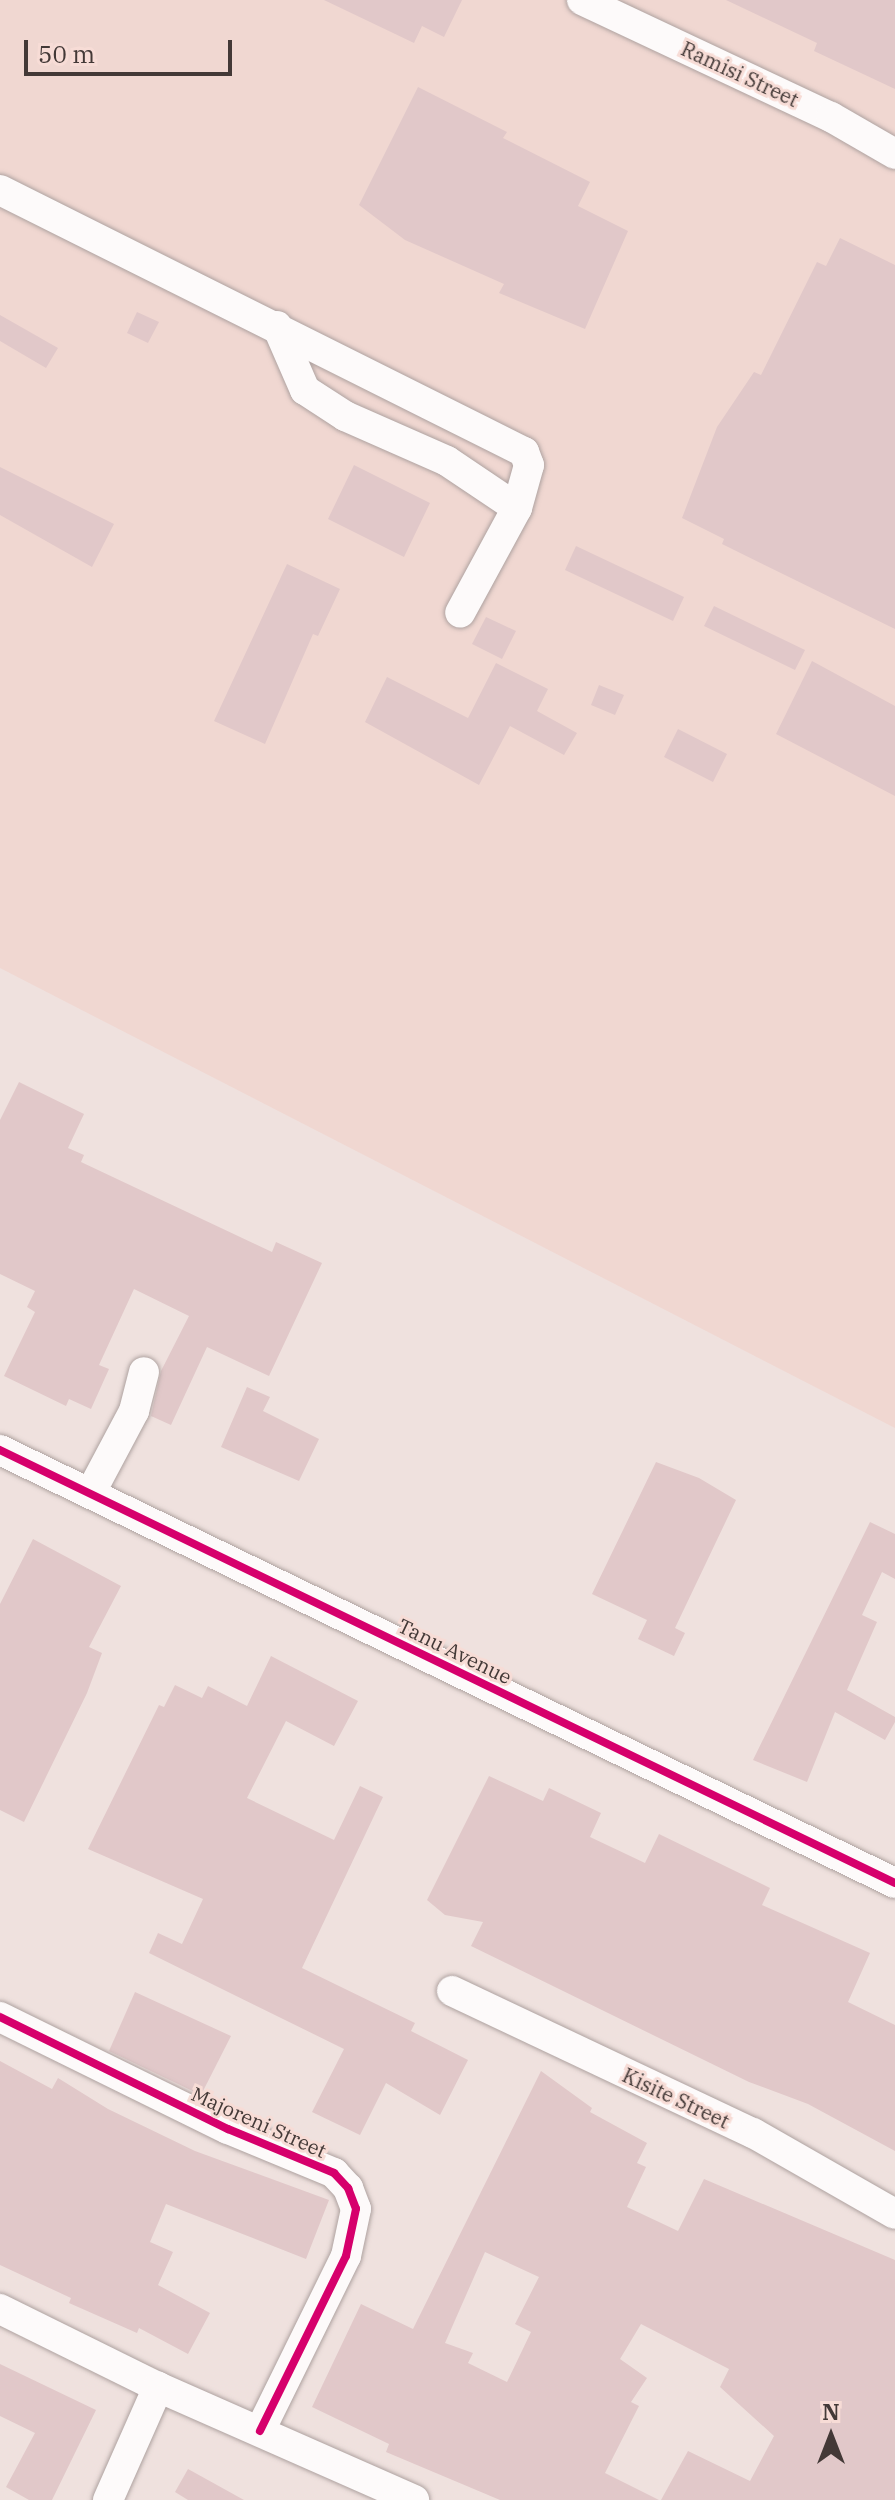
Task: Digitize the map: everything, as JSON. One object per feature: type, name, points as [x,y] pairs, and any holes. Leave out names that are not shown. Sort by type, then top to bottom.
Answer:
[{"type":"street","name":"Ramisi Street","points":[[582,0],[831,117],[895,154]]},
{"type":"street","points":[[0,190],[513,444],[529,465],[517,508],[460,613]]},
{"type":"street","points":[[277,326],[305,390],[345,416],[447,461],[517,508]]},
{"type":"street","points":[[91,1492],[134,1411],[144,1372]]},
{"type":"street","name":"Tanu Avenue","points":[[0,1450],[895,1883]]},
{"type":"street","name":"Kisite Street","points":[[452,1991],[753,2133],[895,2214]]},
{"type":"street","name":"Majoreni Street","points":[[0,2017],[203,2117],[334,2173],[348,2188],[356,2209],[346,2256],[260,2431]]},
{"type":"street","points":[[0,2309],[158,2387],[414,2500]]},
{"type":"street","points":[[108,2500],[158,2387]]},
{"type":"shaded area","points":[[0,0],[895,0],[895,1428],[0,968]]},
{"type":"building","points":[[324,0],[462,0],[444,37],[422,26],[414,43]]},
{"type":"building","points":[[726,0],[895,0],[895,89],[814,51],[817,43]]},
{"type":"building","points":[[418,87],[507,132],[503,138],[590,182],[578,206],[628,231],[585,329],[499,293],[504,284],[405,240],[359,205]]},
{"type":"building","points":[[840,238],[895,265],[895,629],[722,544],[724,539],[682,518],[717,427],[754,372],[761,375],[817,262],[826,266]]},
{"type":"building","points":[[137,312],[159,322],[148,343],[127,333]]},
{"type":"building","points":[[0,315],[58,348],[46,368],[0,341]]},
{"type":"building","points":[[354,465],[430,503],[404,557],[328,519]]},
{"type":"building","points":[[0,467],[114,524],[92,567],[0,515]]},
{"type":"building","points":[[576,546],[684,597],[673,621],[565,570]]},
{"type":"building","points":[[287,564],[340,589],[318,636],[313,634],[265,744],[214,721]]},
{"type":"building","points":[[714,606],[805,650],[795,670],[704,626]]},
{"type":"building","points":[[486,617],[516,631],[502,659],[472,644]]},
{"type":"building","points":[[812,661],[895,706],[895,796],[776,734]]},
{"type":"building","points":[[496,663],[548,689],[537,711],[577,733],[564,755],[510,726],[479,785],[365,722],[387,677],[468,718]]},
{"type":"building","points":[[599,685],[624,695],[615,715],[591,705]]},
{"type":"building","points":[[678,729],[727,754],[713,782],[664,757]]},
{"type":"building","points":[[19,1082],[84,1114],[68,1148],[84,1155],[81,1162],[272,1252],[276,1242],[322,1263],[269,1376],[207,1347],[171,1425],[151,1416],[161,1371],[189,1316],[134,1289],[99,1365],[109,1369],[91,1409],[69,1399],[66,1406],[4,1376],[35,1312],[27,1307],[35,1291],[0,1274],[0,1120]]},
{"type":"building","points":[[247,1387],[270,1397],[263,1411],[319,1439],[299,1481],[221,1447]]},
{"type":"building","points":[[656,1462],[699,1478],[736,1500],[675,1628],[685,1633],[674,1656],[638,1639],[647,1620],[592,1594]]},
{"type":"building","points":[[870,1522],[895,1534],[895,1579],[882,1572],[862,1615],[877,1622],[847,1690],[895,1717],[895,1722],[885,1740],[835,1712],[807,1782],[753,1760]]},
{"type":"building","points":[[33,1539],[121,1586],[89,1647],[102,1653],[87,1693],[24,1822],[0,1810],[0,1604]]},
{"type":"building","points":[[271,1656],[358,1701],[334,1746],[286,1721],[247,1798],[334,1840],[360,1786],[383,1797],[302,1968],[415,2023],[411,2031],[468,2060],[440,2115],[386,2083],[360,2135],[312,2112],[344,2049],[149,1953],[158,1933],[182,1944],[203,1899],[88,1849],[159,1705],[164,1707],[175,1685],[202,1698],[208,1686],[247,1706]]},
{"type":"building","points":[[489,1776],[543,1801],[549,1788],[601,1813],[590,1837],[645,1863],[659,1834],[770,1888],[762,1905],[870,1953],[848,2002],[895,2025],[895,2151],[808,2104],[749,2082],[471,1946],[483,1922],[445,1915],[427,1900]]},
{"type":"building","points":[[135,1992],[231,2036],[201,2095],[109,2051]]},
{"type":"building","points":[[0,2061],[52,2089],[58,2078],[108,2109],[195,2151],[329,2200],[306,2259],[166,2204],[150,2242],[173,2252],[158,2285],[210,2313],[188,2354],[139,2328],[137,2333],[69,2303],[71,2298],[0,2265]]},
{"type":"building","points":[[541,2071],[592,2108],[590,2112],[647,2143],[637,2163],[646,2167],[627,2207],[678,2231],[704,2179],[895,2260],[895,2500],[661,2500],[688,2451],[750,2481],[774,2436],[720,2387],[729,2369],[641,2324],[620,2359],[647,2378],[631,2402],[639,2406],[605,2473],[659,2500],[500,2500],[386,2452],[389,2444],[312,2407],[361,2304],[413,2329]],"holes":[[[485,2252],[539,2277],[515,2324],[531,2332],[507,2382],[468,2363],[473,2353],[445,2343]]]},
{"type":"building","points":[[0,2364],[96,2410],[52,2500],[29,2500],[6,2487],[35,2433],[0,2416]]},
{"type":"building","points":[[188,2469],[244,2500],[188,2500],[175,2492]]},
{"type":"cycle path","points":[[0,1450],[895,1883]]},
{"type":"cycle path","points":[[0,2017],[228,2129],[334,2173],[348,2188],[356,2209],[346,2256],[260,2431]]}]
